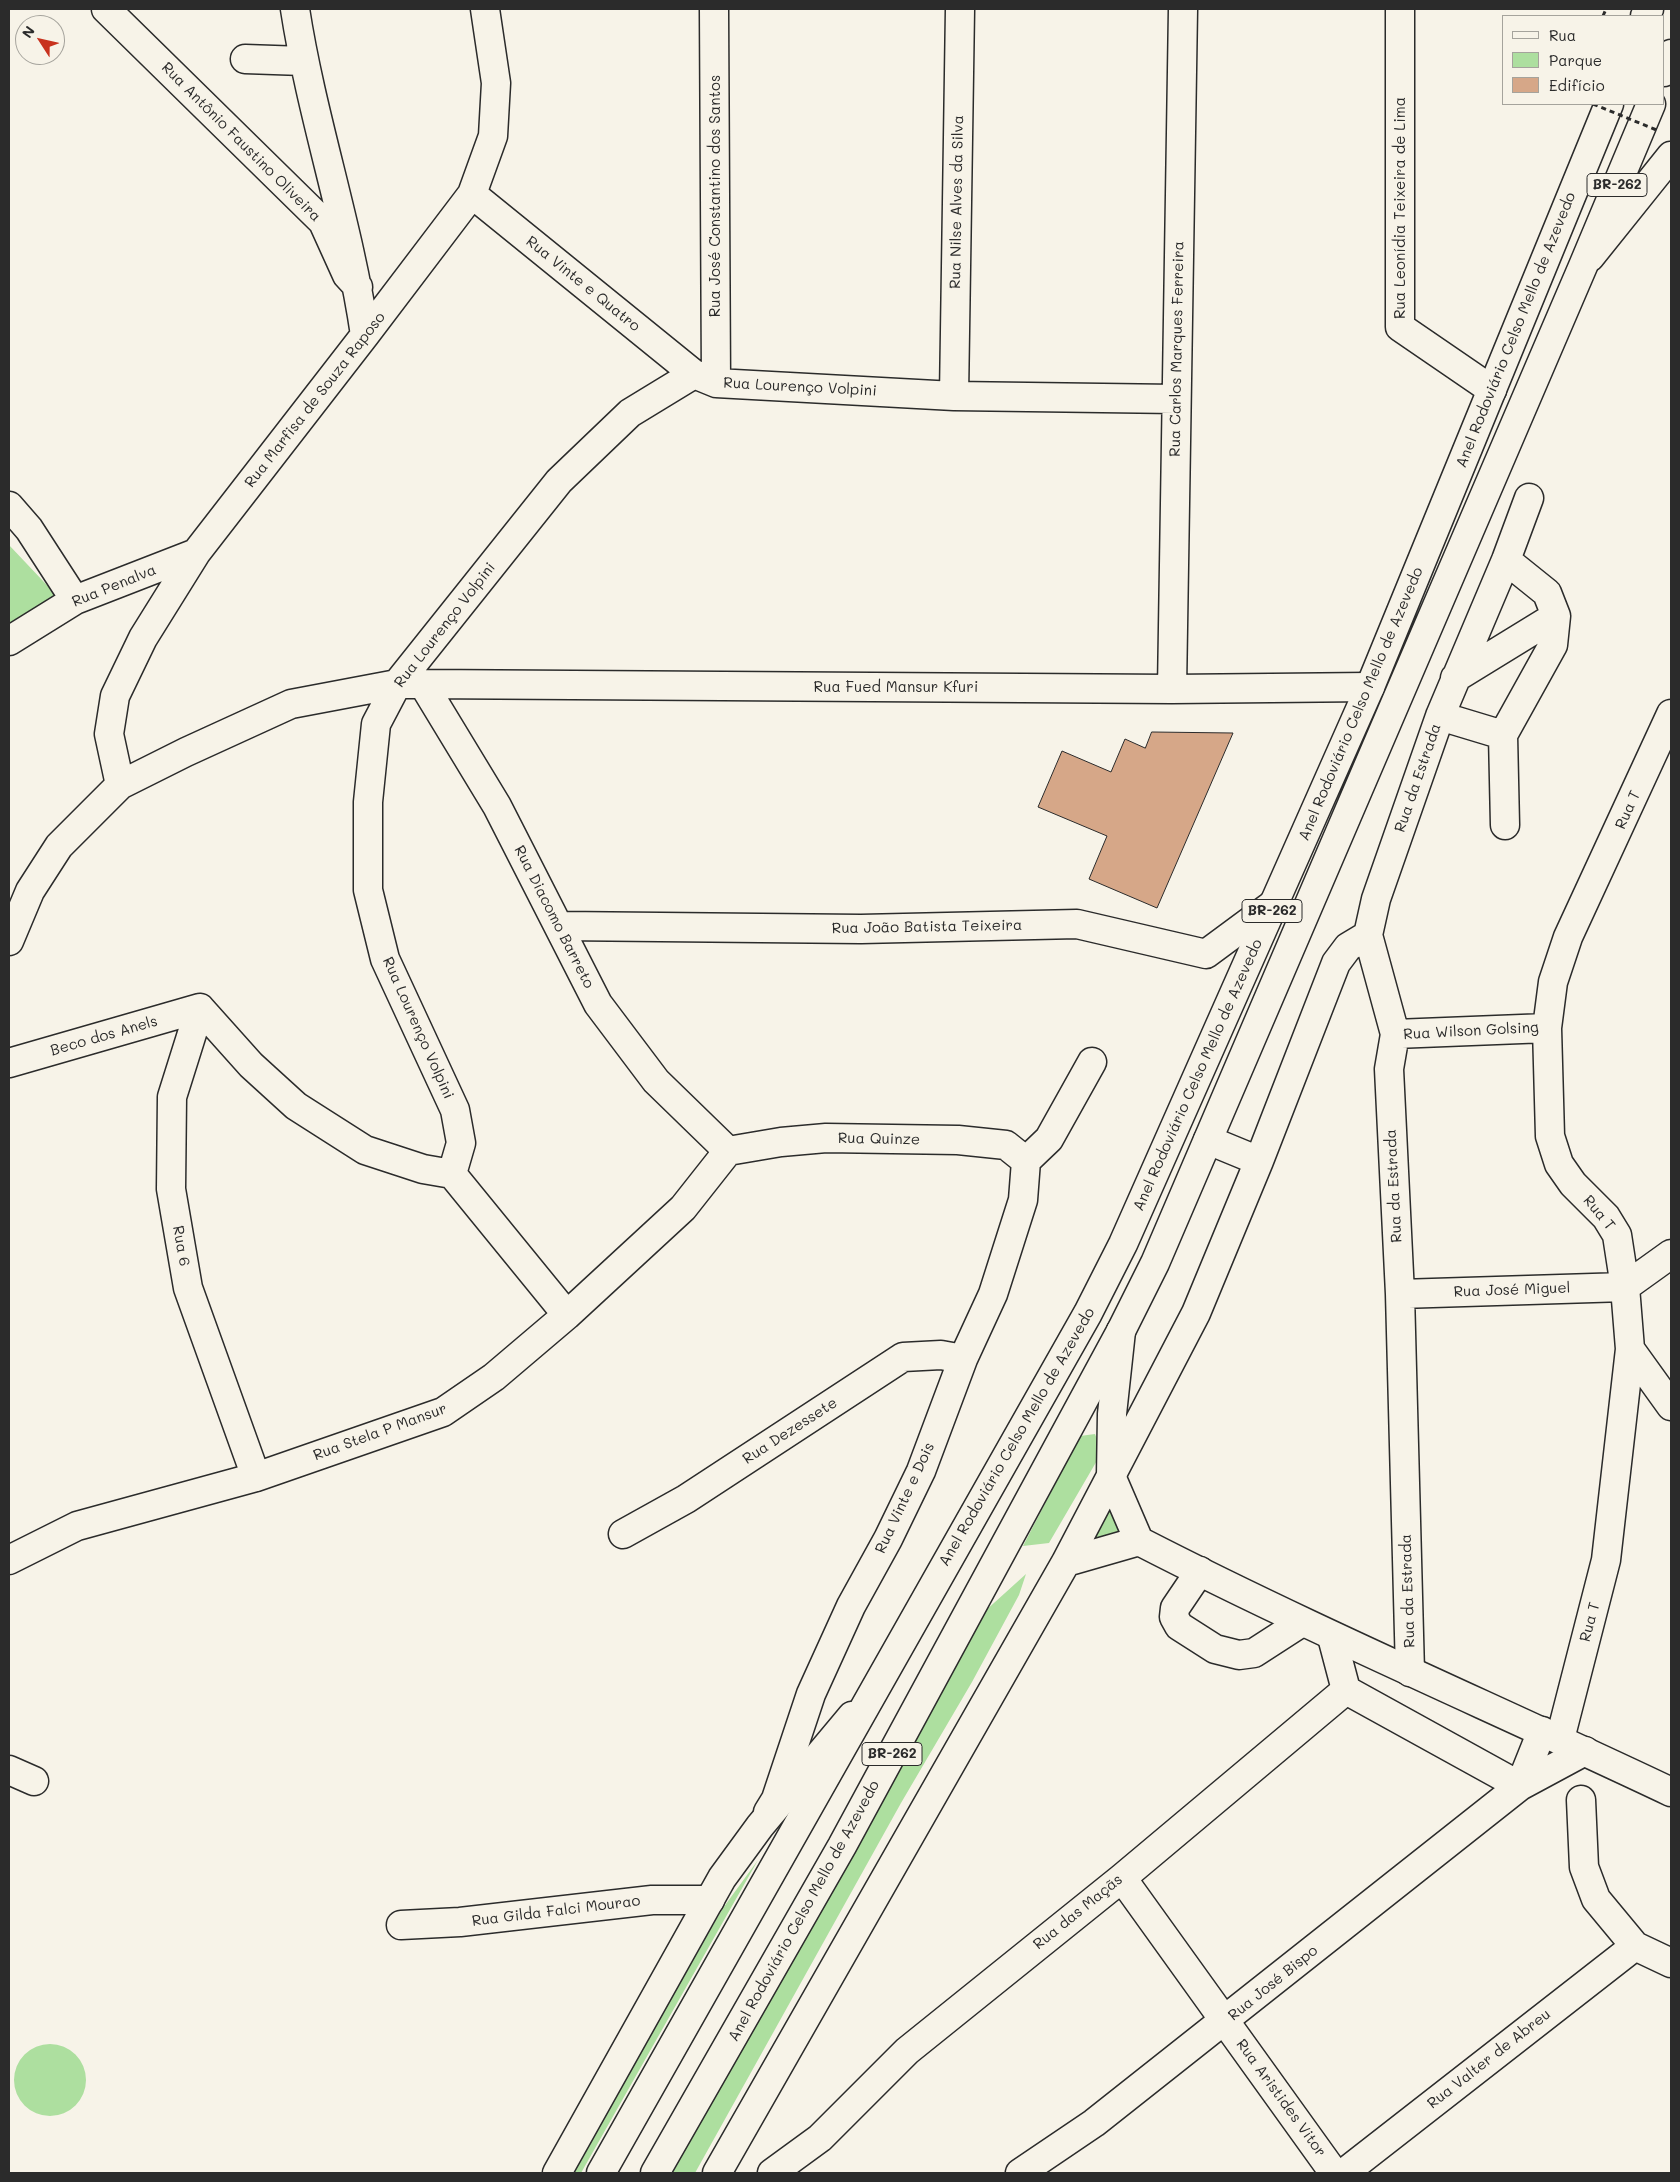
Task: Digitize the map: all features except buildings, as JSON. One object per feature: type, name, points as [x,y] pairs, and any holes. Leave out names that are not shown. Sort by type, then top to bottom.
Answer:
[{"type":"main road","name":"Rua Antônio Faustino Oliveira","points":[[106,9],[323,222],[347,275],[358,287]]},
{"type":"main road","points":[[295,9],[303,60],[358,287],[366,335]]},
{"type":"main road","name":"Rua Marfisa de Souza Raposo","points":[[120,785],[108,734],[115,696],[143,638],[196,553],[366,335],[472,194],[493,136],[496,83],[485,9]]},
{"type":"main road","name":"Rua José Constantino dos Santos","points":[[705,378],[714,9]]},
{"type":"main road","name":"Rua Nilse Alves da Silva","points":[[954,396],[960,9]]},
{"type":"main road","name":"Rua Carlos Marques Ferreira","points":[[1172,689],[1183,9]]},
{"type":"main road","name":"Rua Leonídia Teixeira de Lima","points":[[1400,9],[1400,327],[1492,390]]},
{"type":"main road","points":[[1665,69],[1671,54]]},
{"type":"main road","points":[[244,59],[303,60]]},
{"type":"main road","name":"Anel Rodoviário Celso Mello de Azevedo","points":[[601,2173],[1088,1313],[1123,1244],[1370,687],[1610,105]]},
{"type":"main road","name":"Anel Rodoviário Celso Mello de Azevedo","points":[[655,2173],[842,1846],[1121,1332],[1155,1263],[1651,105]]},
{"type":"main road","points":[[1583,266],[1671,156]]},
{"type":"main road","name":"Rua Vinte e Quatro","points":[[472,194],[705,378]]},
{"type":"main road","name":"Rua Lourenço Volpini","points":[[452,1174],[461,1143],[455,1110],[385,959],[368,890],[368,802],[376,724],[410,684],[559,481],[630,413],[705,378],[954,396],[1176,399]]},
{"type":"main road","name":"Rua da Estrada","points":[[1410,1672],[1400,1294],[1388,1069],[1395,1034],[1368,934],[1376,899],[1440,716],[1506,560],[1529,498]]},
{"type":"main road","points":[[9,506],[29,529],[75,600]]},
{"type":"main road","name":"Rua Penalva","points":[[9,640],[75,600],[196,553]]},
{"type":"main road","points":[[1505,825],[1503,735],[1553,645],[1556,616],[1547,593],[1506,560]]},
{"type":"main road","points":[[1455,678],[1556,616]]},
{"type":"main road","name":"Rua Fued Mansur Kfuri","points":[[9,941],[30,891],[59,846],[120,785],[186,752],[291,704],[410,684],[1172,689],[1370,687]]},
{"type":"main road","name":"Rua Diacomo Barreto","points":[[410,684],[497,806],[560,926],[598,1004],[656,1081],[728,1151]]},
{"type":"main road","name":"Rua T","points":[[1551,1735],[1606,1560],[1630,1350],[1625,1286],[1617,1235],[1606,1217],[1573,1184],[1559,1164],[1550,1136],[1547,1028],[1552,982],[1568,937],[1671,714]]},
{"type":"main road","name":"Rua da Estrada","points":[[1440,716],[1503,735]]},
{"type":"main road","name":"Rua João Batista Teixeira","points":[[560,926],[861,930],[1077,924],[1206,954],[1275,903]]},
{"type":"main road","points":[[1368,934],[1348,947],[1336,963],[1259,1161],[1196,1313],[1111,1476],[1139,1541],[1332,1637],[1551,1735],[1671,1792]]},
{"type":"main road","points":[[200,1008],[251,1065],[296,1106],[365,1150],[423,1169],[452,1174],[567,1315]]},
{"type":"main road","name":"Beco dos Anels","points":[[9,1063],[200,1008]]},
{"type":"main road","name":"Rua 6","points":[[200,1008],[172,1097],[171,1189],[188,1288],[256,1477]]},
{"type":"main road","name":"Rua Wilson Golsing","points":[[1395,1034],[1547,1028]]},
{"type":"main road","points":[[1026,1161],[1050,1139],[1092,1062]]},
{"type":"main road","name":"Rua Quinze","points":[[728,1151],[780,1142],[826,1138],[958,1140],[1006,1145],[1026,1161]]},
{"type":"main road","points":[[1208,1140],[1259,1161]]},
{"type":"main road","name":"Rua Stela P Mansur","points":[[9,1560],[77,1526],[256,1477],[443,1412],[494,1377],[567,1315],[683,1208],[728,1151]]},
{"type":"main road","name":"Rua Vinte e Dois","points":[[760,1826],[776,1799],[812,1694],[852,1606],[888,1539],[921,1471],[963,1359],[993,1294],[1023,1200],[1026,1161]]},
{"type":"main road","points":[[1625,1286],[1671,1254]]},
{"type":"main road","name":"Rua José Miguel","points":[[1400,1294],[1625,1286]]},
{"type":"main road","name":"Anel Rodoviário Celso Mello de Azevedo","points":[[717,2173],[1066,1562],[1111,1476],[1112,1414],[1121,1332]]},
{"type":"main road","points":[[1630,1350],[1671,1406]]},
{"type":"main road","name":"Rua Dezessete","points":[[623,1534],[686,1499],[903,1357],[942,1355],[963,1359]]},
{"type":"main road","points":[[1066,1562],[1139,1541]]},
{"type":"main road","points":[[1200,1571],[1175,1608],[1174,1617],[1179,1626],[1215,1648],[1239,1655],[1254,1653],[1302,1622]]},
{"type":"main road","points":[[1332,1637],[1346,1690],[1520,1786]]},
{"type":"main road","name":"Anel Rodoviário Celso Mello de Azevedo","points":[[557,2173],[722,1878],[760,1826],[874,1689]]},
{"type":"main road","name":"Rua das Maçãs","points":[[772,2173],[820,2138],[907,2051],[1122,1878],[1346,1690]]},
{"type":"main road","name":"Rua José Bispo","points":[[1520,1786],[1551,1735]]},
{"type":"main road","name":"Rua José Bispo","points":[[1020,2173],[1094,2123],[1226,2021],[1520,1786],[1585,1751]]},
{"type":"main road","points":[[9,1770],[34,1781]]},
{"type":"main road","points":[[1581,1800],[1584,1867],[1596,1900],[1635,1946],[1671,1964]]},
{"type":"main road","name":"Rua Aristides Vitor","points":[[1122,1878],[1334,2173]]},
{"type":"main road","name":"Rua Gilda Falci Mourao","points":[[401,1925],[460,1922],[652,1900],[710,1900]]},
{"type":"main road","name":"Rua Valter de Abreu","points":[[1344,2173],[1635,1946]]},
{"type":"path","points":[[1595,105],[1659,131]]},
{"type":"green space","points":[[9,545],[61,600],[9,632]]},
{"type":"green space","points":[[1095,1434],[1102,1452],[1049,1543],[1023,1546],[1080,1436]]},
{"type":"green space","points":[[1113,1501],[1126,1532],[1092,1541]]},
{"type":"green space","points":[[1026,1574],[1019,1595],[972,1682],[901,1803],[695,2173],[669,2173],[984,1612]]},
{"type":"green space","points":[[758,1860],[581,2173],[567,2173],[723,1908]]},
{"type":"green space","points":[[57,2044],[76,2054],[84,2066],[86,2080],[84,2094],[76,2106],[64,2114],[43,2116],[24,2106],[16,2094],[14,2073],[24,2054],[36,2046]]}]
